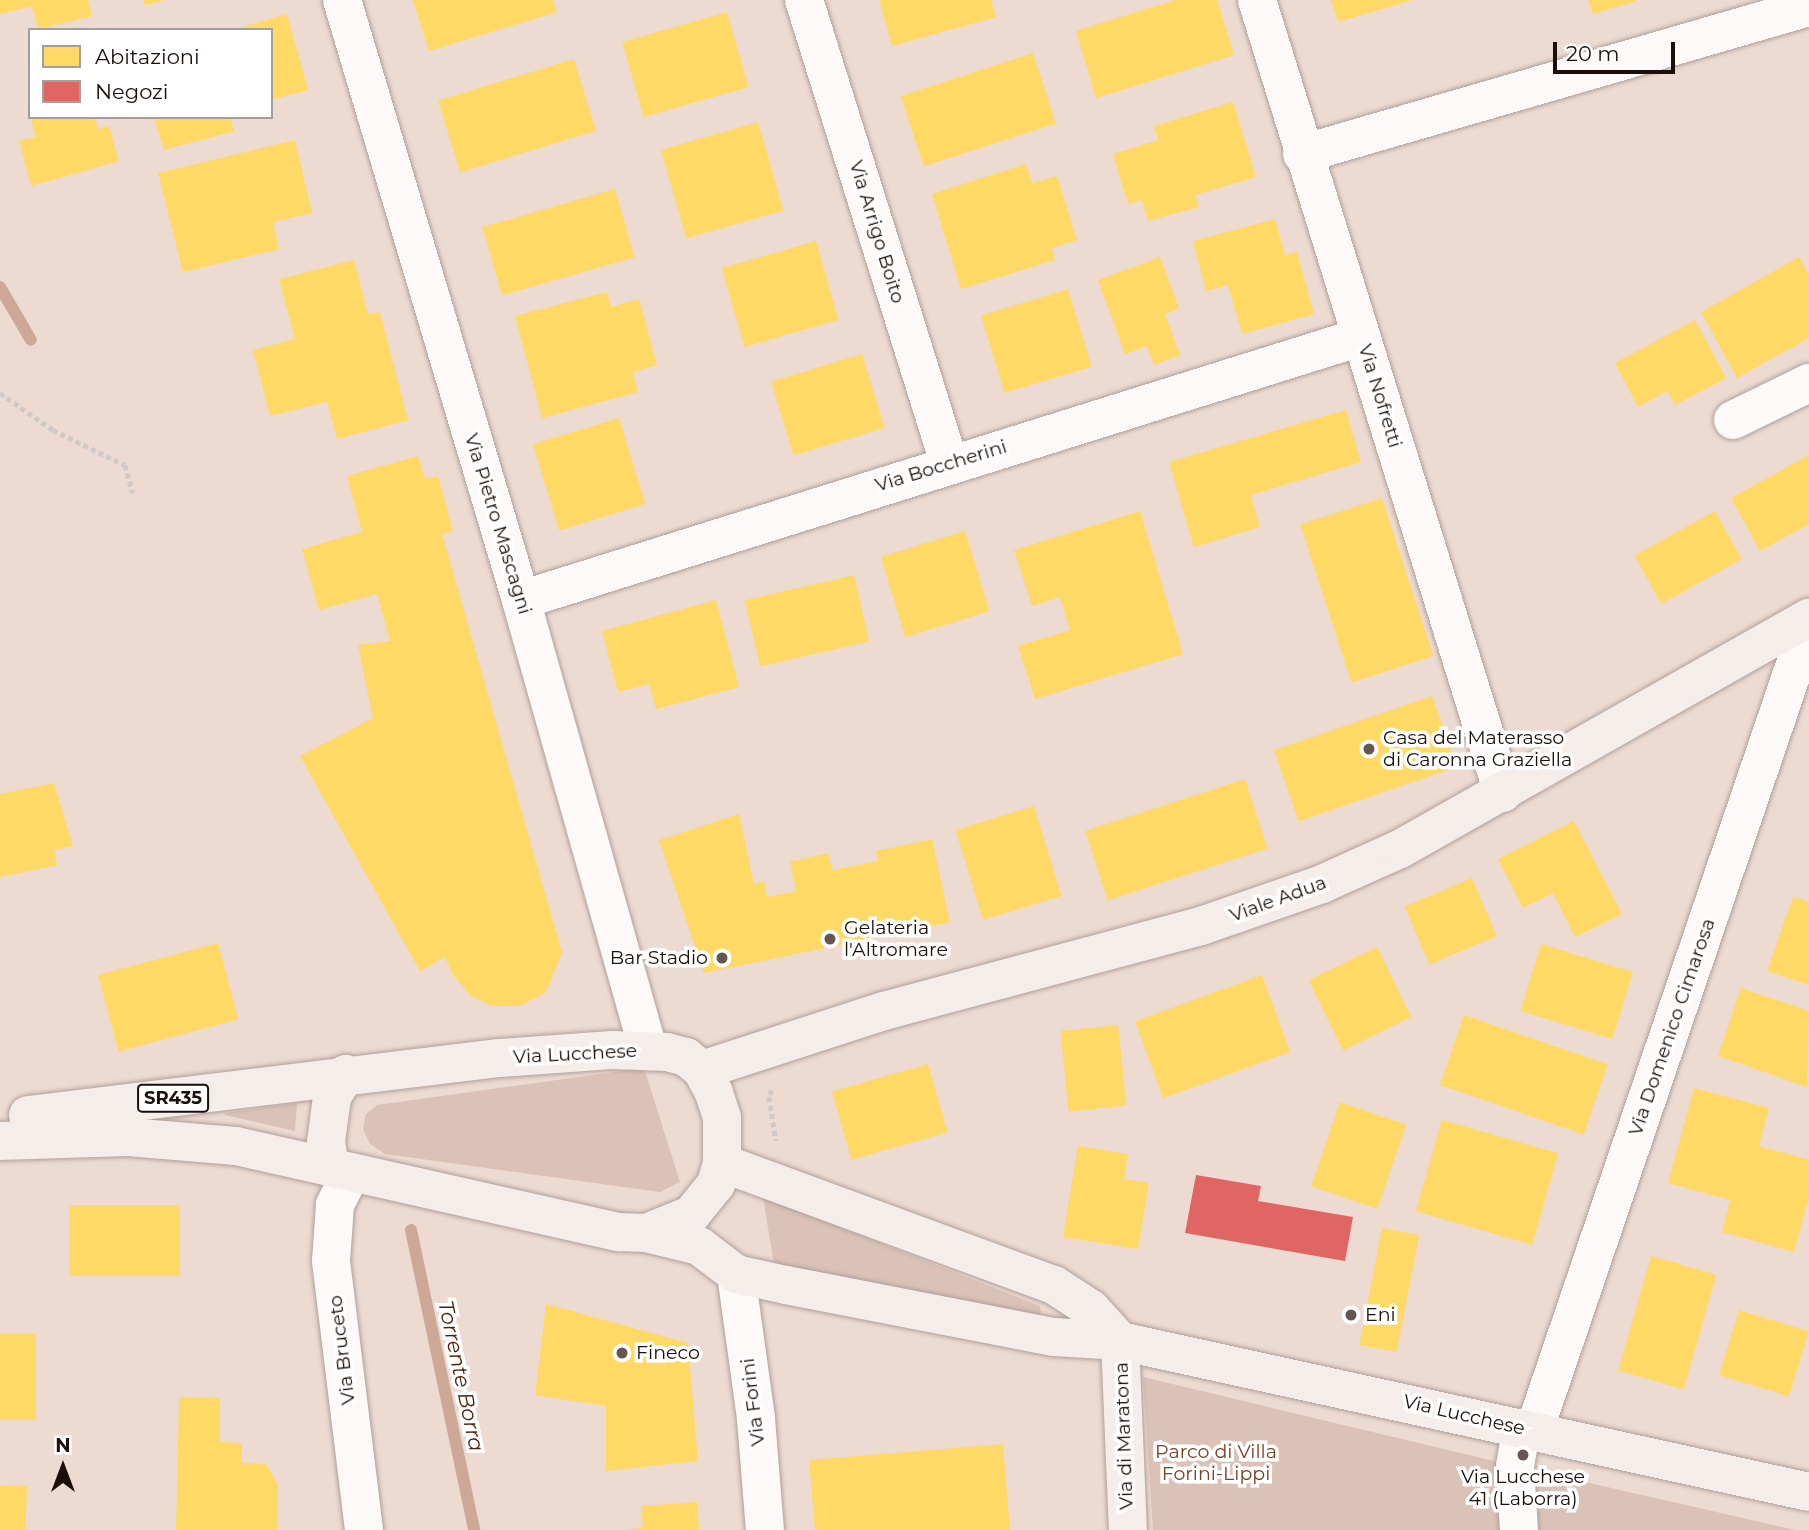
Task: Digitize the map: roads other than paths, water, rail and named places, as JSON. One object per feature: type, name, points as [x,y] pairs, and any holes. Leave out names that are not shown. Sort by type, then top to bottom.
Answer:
[{"type":"main road","name":"Viale Adua","points":[[702,1070],[884,1011],[1262,907],[1400,849],[1809,621]]},
{"type":"main road","name":"Via Lucchese","points":[[346,1074],[648,1049],[686,1058],[702,1070]]},
{"type":"main road","points":[[646,1233],[691,1215],[716,1184],[723,1163],[723,1118],[702,1070]]},
{"type":"main road","points":[[346,1074],[332,1097],[326,1142],[341,1170],[620,1232],[646,1233],[699,1246],[736,1274]]},
{"type":"main road","name":"SR435","points":[[0,1118],[346,1074]]},
{"type":"main road","name":"SR435","points":[[0,1141],[74,1136],[181,1139],[236,1146],[341,1170]]},
{"type":"main road","points":[[723,1163],[1054,1285],[1091,1309],[1119,1341]]},
{"type":"main road","name":"Via Lucchese","points":[[736,1274],[1054,1337],[1119,1341],[1809,1492]]},
{"type":"main road","name":"Via di Maratona","points":[[1119,1341],[1128,1530]]},
{"type":"street","name":"Via Pietro Mascagni","points":[[342,0],[521,600],[648,1049]]},
{"type":"street","name":"Via Arrigo Boito","points":[[804,0],[949,463]]},
{"type":"street","name":"Via Nofretti","points":[[1257,0],[1302,154],[1362,337],[1503,793]]},
{"type":"street","points":[[1302,154],[1809,7]]},
{"type":"street","name":"Via Boccherini","points":[[521,600],[949,463],[1362,337]]},
{"type":"street","points":[[1734,420],[1809,383]]},
{"type":"street","name":"Via Domenico Cimarosa","points":[[1519,1530],[1515,1466],[1809,621]]},
{"type":"street","name":"Via Bruceto","points":[[341,1170],[335,1205],[331,1261],[364,1530]]},
{"type":"street","name":"Via Forini","points":[[736,1274],[756,1419],[765,1530]]},
{"type":"waterway","name":"Torrente Borra","points":[[0,287],[31,340]]},
{"type":"waterway","name":"Torrente Borra","points":[[411,1230],[474,1530]]},
{"type":"place","name":"Casa del Materasso di Caronna Graziella","points":[[1369,749]]},
{"type":"place","name":"Gelateria l'Altromare","points":[[830,939]]},
{"type":"place","name":"Bar Stadio","points":[[722,958]]},
{"type":"place","name":"Eni","points":[[1351,1315]]},
{"type":"place","name":"Fineco","points":[[622,1353]]},
{"type":"place","name":"Via Lucchese 41 (Laborra)","points":[[1523,1455]]},
{"type":"park label","name":"Parco di Villa Forini-Lippi","points":[[1216,1463]]}]
